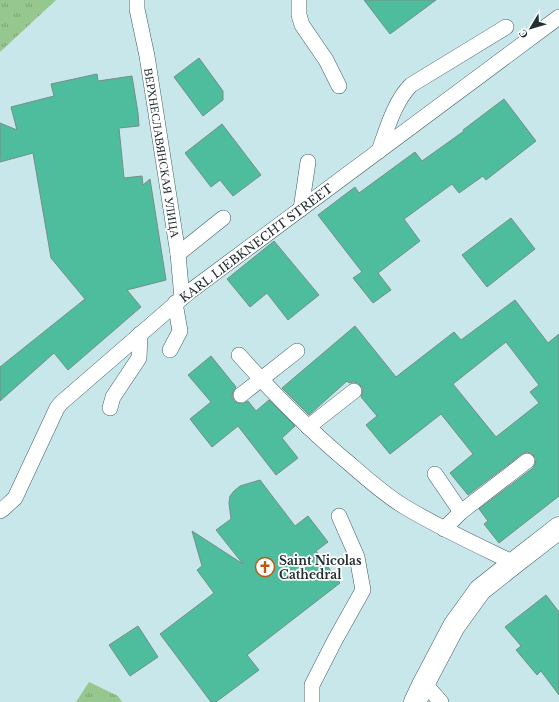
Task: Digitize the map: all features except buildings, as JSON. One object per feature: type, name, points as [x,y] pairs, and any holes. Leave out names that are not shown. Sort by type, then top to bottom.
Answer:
[{"type":"street","points":[[419,692],[454,626],[480,590],[559,528]]},
{"type":"lane","points":[[299,0],[299,15],[302,25],[326,60],[338,86]]},
{"type":"lane","name":"ВЕРХНЕСЛАВЯНСКАЯ УЛИЦА","points":[[137,4],[147,56],[178,254],[180,331],[170,350]]},
{"type":"lane","name":"KARL LIEBKNECHT STREET","points":[[0,511],[15,498],[57,408],[61,403],[179,300],[559,17]]},
{"type":"lane","points":[[379,151],[392,115],[408,88],[506,27]]},
{"type":"lane","points":[[301,209],[308,162]]},
{"type":"lane","points":[[178,254],[223,218]]},
{"type":"lane","points":[[110,408],[113,397],[139,358],[140,334]]},
{"type":"lane","points":[[241,395],[297,351]]},
{"type":"lane","points":[[239,356],[308,427],[372,484],[404,507],[514,563]]},
{"type":"lane","points":[[308,427],[354,391]]},
{"type":"lane","points":[[444,528],[527,461]]},
{"type":"lane","points":[[435,474],[462,512]]},
{"type":"lane","points":[[312,702],[312,684],[363,590],[357,557],[339,516]]},
{"type":"lane","points":[[419,692],[441,702]]},
{"type":"green space","points":[[0,0],[56,0],[0,52]]},
{"type":"green space","points":[[89,682],[118,696],[122,702],[76,702]]},
{"type":"place","name":"Saint Nicolas Cathedral","points":[[265,567]]}]
